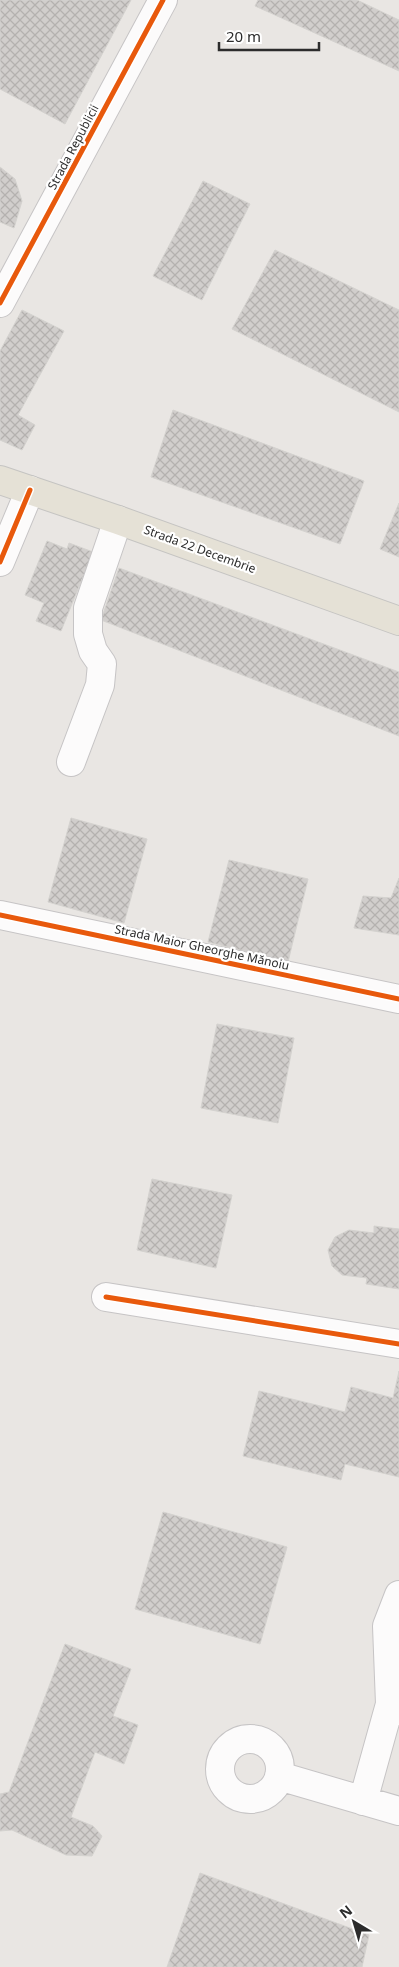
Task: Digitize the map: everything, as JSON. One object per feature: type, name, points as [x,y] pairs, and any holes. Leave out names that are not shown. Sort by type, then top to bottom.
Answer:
[{"type":"main road","name":"Strada 22 Decembrie","points":[[0,480],[118,520],[399,621]]},
{"type":"street","name":"Strada Republicii","points":[[0,303],[163,0]]},
{"type":"street","points":[[0,562],[30,490]]},
{"type":"street","points":[[70,762],[100,685],[102,664],[93,651],[88,634],[88,608],[118,520]]},
{"type":"street","name":"Strada Maior Gheorghe Mănoiu","points":[[0,914],[399,999]]},
{"type":"street","points":[[106,1297],[399,1344]]},
{"type":"street","points":[[363,1801],[395,1707],[387,1626],[399,1595]]},
{"type":"street","points":[[279,1776],[399,1810]]},
{"type":"building","points":[[0,0],[131,0],[65,124],[0,89]]},
{"type":"building","points":[[258,0],[357,0],[399,20],[399,71],[255,6]]},
{"type":"building","points":[[0,167],[15,179],[22,201],[14,228],[0,222]]},
{"type":"building","points":[[203,181],[250,204],[202,300],[153,276]]},
{"type":"building","points":[[275,250],[399,310],[399,412],[232,329]]},
{"type":"building","points":[[22,310],[64,331],[18,415],[35,425],[22,450],[0,440],[0,351]]},
{"type":"building","points":[[173,410],[364,481],[340,544],[151,477]]},
{"type":"building","points":[[399,503],[399,557],[380,549]]},
{"type":"building","points":[[47,541],[67,549],[69,543],[93,552],[61,631],[36,621],[44,603],[25,595]]},
{"type":"building","points":[[119,568],[399,672],[399,736],[101,620]]},
{"type":"building","points":[[71,818],[147,839],[124,923],[48,902]]},
{"type":"building","points":[[229,860],[308,879],[288,962],[208,942]]},
{"type":"building","points":[[399,878],[399,935],[354,928],[363,896],[391,898]]},
{"type":"building","points":[[217,1024],[294,1038],[278,1123],[201,1108]]},
{"type":"building","points":[[152,1179],[232,1195],[216,1268],[137,1250]]},
{"type":"building","points":[[374,1226],[399,1229],[399,1289],[366,1284],[367,1278],[342,1275],[332,1266],[328,1250],[335,1237],[349,1230],[374,1233]]},
{"type":"building","points":[[399,1371],[399,1477],[345,1464],[341,1480],[243,1456],[259,1391],[345,1412],[351,1387],[393,1398]]},
{"type":"building","points":[[163,1512],[287,1547],[260,1644],[135,1609]]},
{"type":"building","points":[[65,1644],[131,1669],[113,1716],[138,1725],[124,1764],[95,1752],[71,1817],[93,1826],[102,1836],[92,1856],[66,1855],[12,1830],[0,1831],[0,1794],[9,1792]]},
{"type":"building","points":[[200,1873],[369,1935],[362,1967],[167,1967]]},
{"type":"cycle path","points":[[0,303],[163,0]]},
{"type":"cycle path","points":[[0,562],[30,490]]},
{"type":"cycle path","points":[[0,915],[399,999]]},
{"type":"cycle path","points":[[106,1297],[399,1344]]}]
